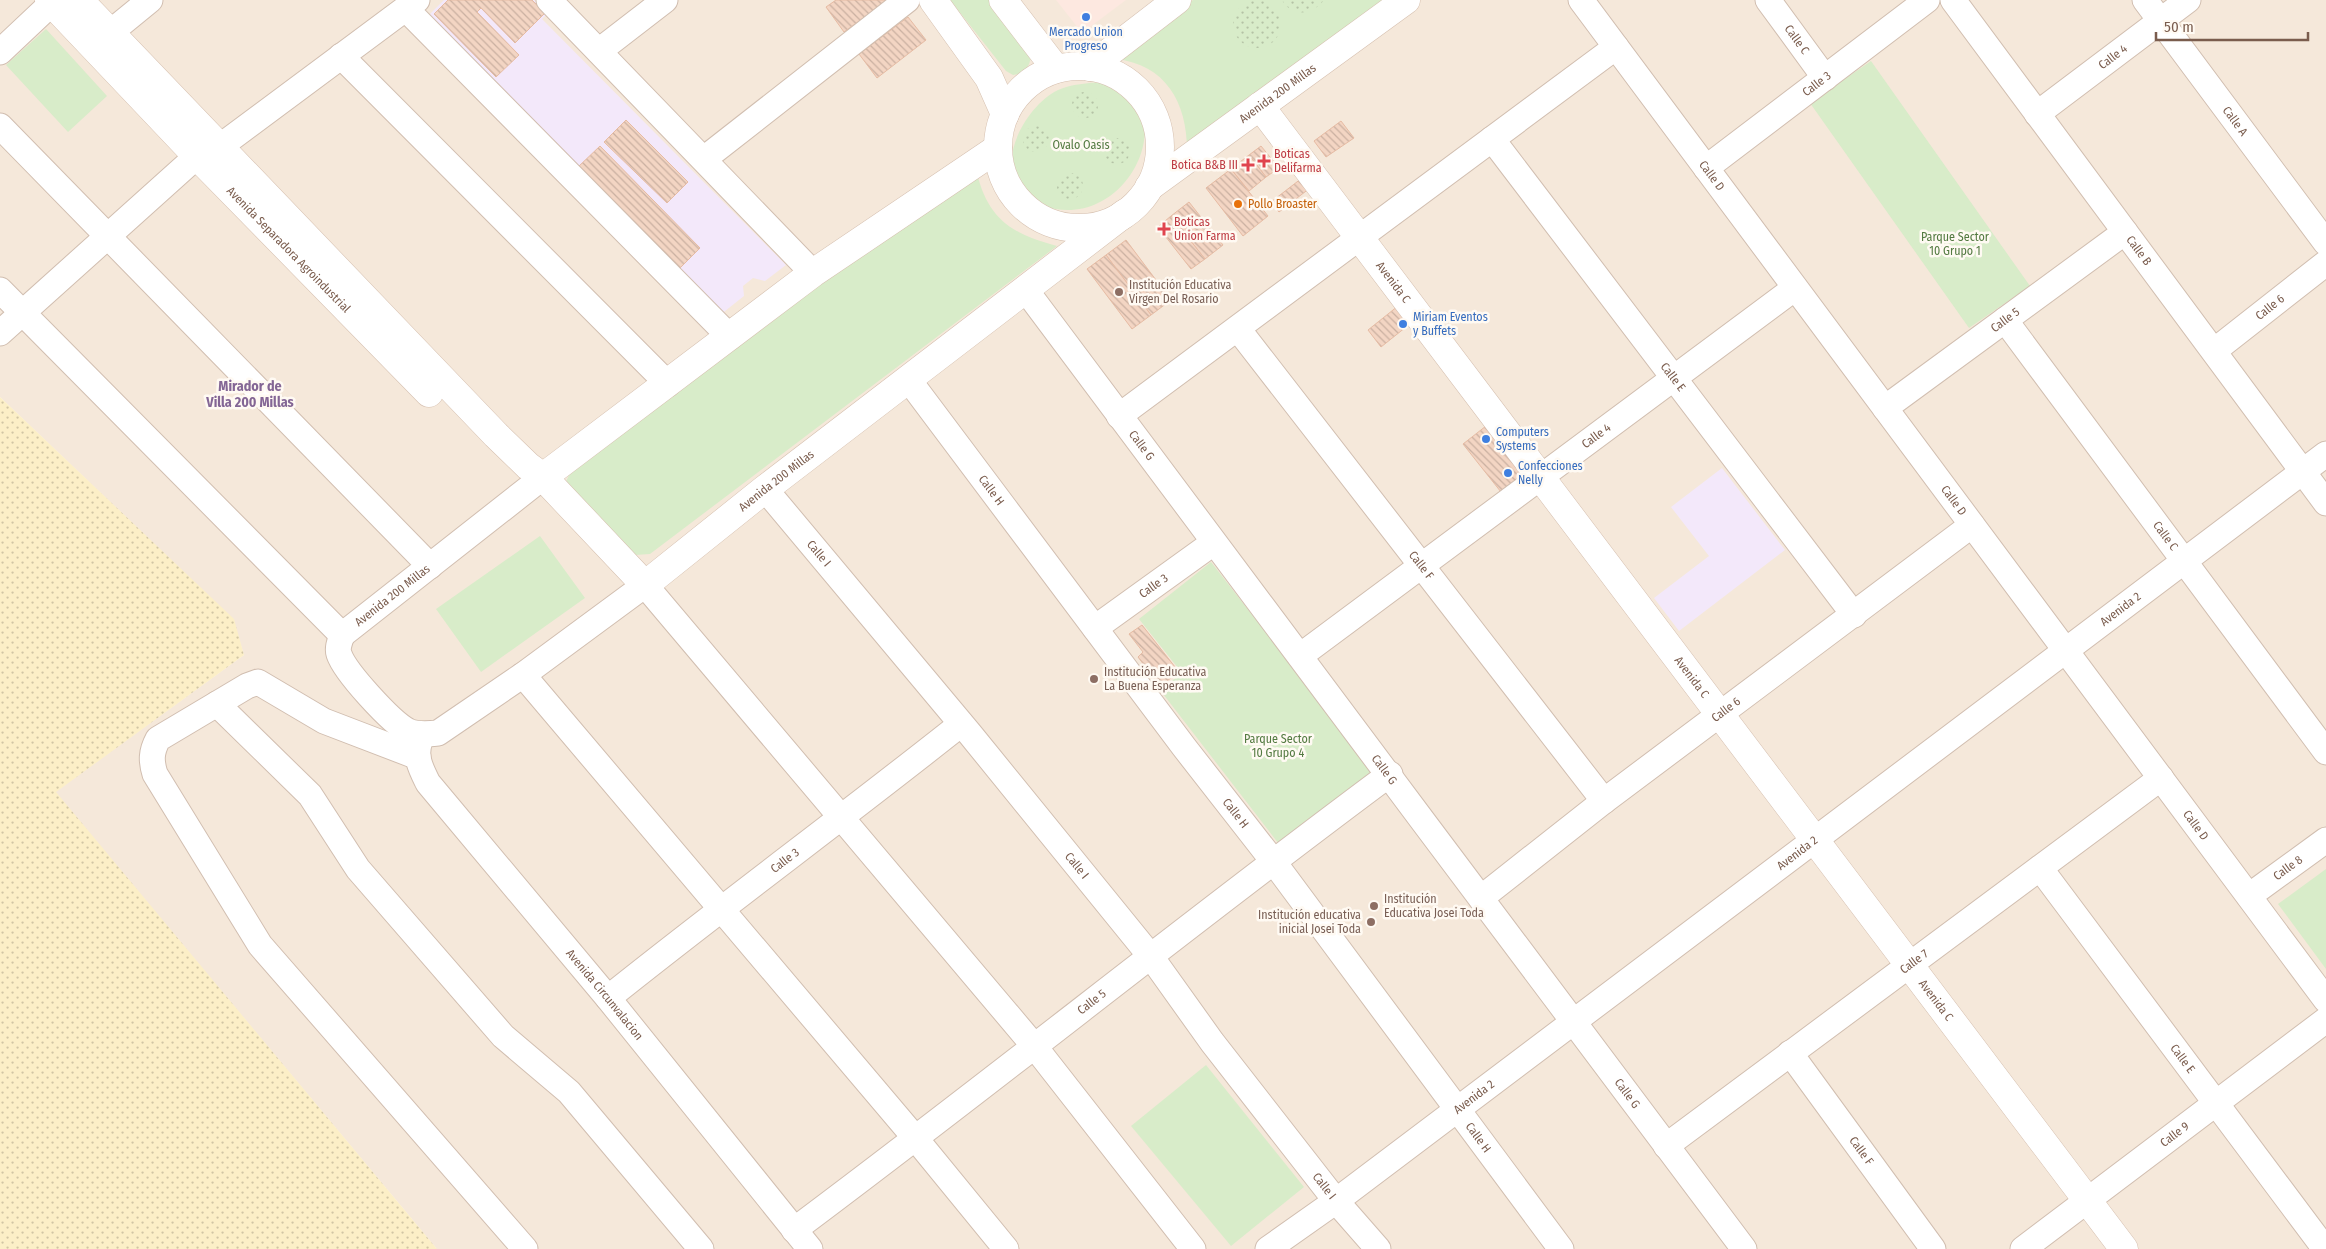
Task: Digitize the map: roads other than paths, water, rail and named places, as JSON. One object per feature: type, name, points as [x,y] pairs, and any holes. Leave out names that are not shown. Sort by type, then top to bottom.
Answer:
[{"type":"street","name":"Avenida Separadora Agroindustrial","points":[[79,0],[101,39]]},
{"type":"street","points":[[101,39],[150,0]]},
{"type":"street","points":[[549,0],[813,273]]},
{"type":"street","points":[[599,51],[665,0]]},
{"type":"street","points":[[704,159],[907,0]]},
{"type":"street","points":[[933,0],[989,78],[1005,114]]},
{"type":"street","points":[[1003,0],[1056,69]]},
{"type":"street","points":[[1090,67],[1177,0]]},
{"type":"street","name":"Avenida 200 Millas","points":[[1149,188],[1406,0]]},
{"type":"street","name":"Calle D","points":[[1581,0],[2326,1000]]},
{"type":"street","name":"Calle C","points":[[1768,0],[1825,78]]},
{"type":"street","name":"Calle 3","points":[[1706,168],[1927,0]]},
{"type":"street","name":"Calle B","points":[[1953,0],[2326,503]]},
{"type":"street","name":"Calle A","points":[[2144,0],[2326,243]]},
{"type":"street","name":"Calle 4","points":[[2037,114],[2188,0]]},
{"type":"street","name":"Avenida Separadora Agroindustrial","points":[[51,2],[101,39],[478,443],[514,471],[530,479],[543,478]]},
{"type":"street","points":[[0,52],[51,2]]},
{"type":"street","points":[[0,333],[108,236],[208,152],[411,4],[730,337]]},
{"type":"street","points":[[1119,416],[1616,48]]},
{"type":"street","points":[[341,56],[668,384]]},
{"type":"street","points":[[1090,67],[1107,72],[1123,80],[1148,104],[1155,120],[1160,154],[1156,172],[1149,188],[1139,202],[1126,213],[1110,222],[1076,228],[1042,219],[1021,203],[1006,182],[1000,165],[999,131],[1013,99],[1025,86],[1039,76],[1056,69],[1090,67]]},
{"type":"street","name":"Avenida C","points":[[1260,106],[2124,1249]]},
{"type":"street","points":[[0,126],[430,566]]},
{"type":"street","name":"Calle E","points":[[1492,139],[1854,615]]},
{"type":"street","name":"Avenida 200 Millas","points":[[342,635],[543,478],[813,273],[998,148]]},
{"type":"street","name":"Avenida 200 Millas","points":[[420,746],[523,676],[645,585],[765,489],[1126,213]]},
{"type":"street","name":"Calle 5","points":[[1885,408],[2125,232]]},
{"type":"street","name":"Calle 6","points":[[2214,351],[2326,263]]},
{"type":"street","name":"Calle 4","points":[[1300,656],[1420,564],[1796,288]]},
{"type":"street","name":"Calle G","points":[[1025,289],[1213,543],[1390,774],[1744,1249]]},
{"type":"street","points":[[0,290],[342,635],[338,652],[345,668],[397,724],[409,732],[420,746]]},
{"type":"street","name":"Calle C","points":[[2004,320],[2326,752]]},
{"type":"street","name":"Calle F","points":[[1238,329],[1604,801]]},
{"type":"street","name":"Calle H","points":[[908,380],[1273,861],[1562,1249]]},
{"type":"street","name":"Avenida 2","points":[[1268,1249],[1336,1200],[2326,454]]},
{"type":"street","points":[[543,478],[645,585],[843,818],[1035,1047],[1193,1249]]},
{"type":"street","name":"Calle I","points":[[765,489],[961,724],[1152,958],[1212,1042],[1336,1200],[1378,1249]]},
{"type":"street","name":"Calle 6","points":[[1481,898],[1604,801],[1972,526]]},
{"type":"street","name":"Calle 3","points":[[1095,628],[1213,543]]},
{"type":"street","points":[[523,676],[916,1139],[1006,1249]]},
{"type":"street","points":[[420,746],[324,721],[258,682],[158,739],[152,750],[152,762],[155,774],[260,945],[525,1249]]},
{"type":"street","points":[[217,704],[310,795],[358,869],[503,1036],[569,1092],[701,1249]]},
{"type":"street","name":"Calle 3","points":[[608,998],[720,909],[843,818],[961,724]]},
{"type":"street","name":"Avenida Circunvalacion","points":[[420,746],[420,769],[428,783],[608,998],[810,1249]]},
{"type":"street","name":"Calle 5","points":[[794,1230],[1152,958],[1273,861],[1390,774]]},
{"type":"street","name":"Calle 7","points":[[1666,1146],[2160,778]]},
{"type":"street","name":"Calle 8","points":[[2249,896],[2326,840]]},
{"type":"street","name":"Calle E","points":[[2040,868],[2325,1249]]},
{"type":"street","name":"Calle 9","points":[[2023,1249],[2326,1020]]},
{"type":"street","name":"Calle F","points":[[1790,1053],[1933,1249]]},
{"type":"place","name":"Mercado Union Progreso","points":[[1086,17]]},
{"type":"place","name":"Boticas Delifarma","points":[[1264,161]]},
{"type":"place","name":"Botica B&B III","points":[[1248,165]]},
{"type":"place","name":"Pollo Broaster","points":[[1238,204]]},
{"type":"place","name":"Boticas Union Farma","points":[[1164,229]]},
{"type":"place","name":"Institución Educativa Virgen Del Rosario","points":[[1119,292]]},
{"type":"place","name":"Miriam Eventos y Buffets","points":[[1403,324]]},
{"type":"place","name":"Computers Systems","points":[[1486,439]]},
{"type":"place","name":"Confecciones Nelly","points":[[1508,473]]},
{"type":"place","name":"Institución Educativa La Buena Esperanza","points":[[1094,679]]},
{"type":"place","name":"Institución Educativa Josei Toda","points":[[1374,906]]},
{"type":"place","name":"Institución educativa inicial Josei Toda","points":[[1371,922]]},
{"type":"district","name":"Mirador de Villa 200 Millas","points":[[250,394]]},
{"type":"park label","name":"Ovalo Oasis","points":[[1081,145]]},
{"type":"park label","name":"Parque Sector 10 Grupo 1","points":[[1955,244]]},
{"type":"park label","name":"Parque Sector 10 Grupo 4","points":[[1278,746]]}]
